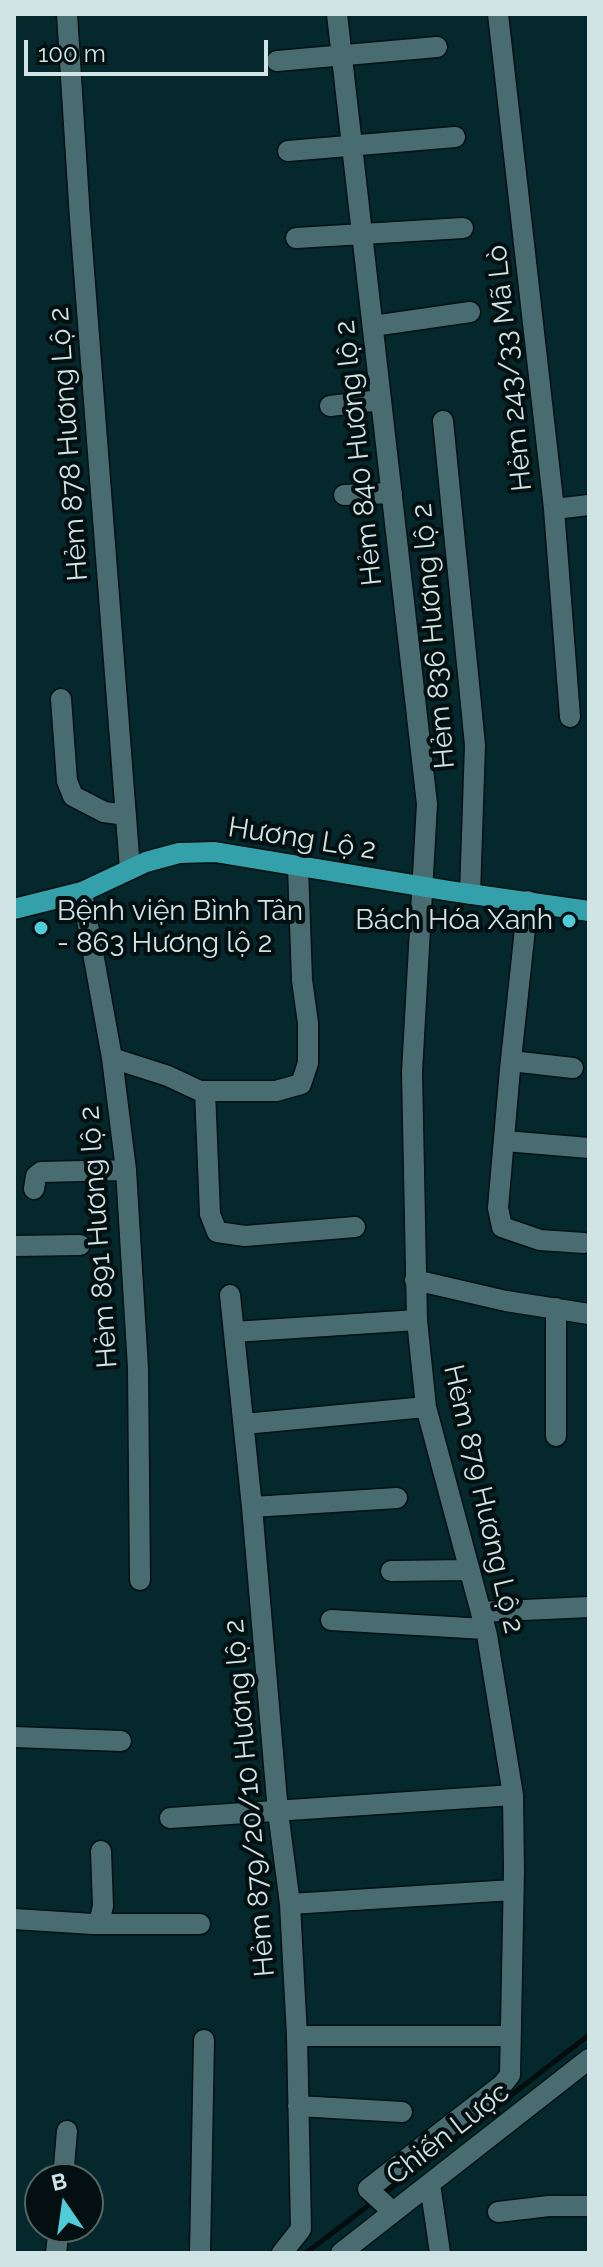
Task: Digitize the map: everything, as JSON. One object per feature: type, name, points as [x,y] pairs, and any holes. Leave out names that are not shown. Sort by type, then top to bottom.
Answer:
[{"type":"main road","name":"Hương Lộ 2","points":[[14,909],[82,892],[130,869],[179,853],[215,852],[589,911]]},
{"type":"street","name":"Hẻm 878 Hương Lộ 2","points":[[67,14],[130,869]]},
{"type":"street","name":"Hẻm 840 Hương lộ 2","points":[[337,14],[427,804],[424,887]]},
{"type":"street","name":"Hẻm 243/33 Mã Lò","points":[[498,14],[554,509],[570,717]]},
{"type":"street","points":[[277,61],[437,47]]},
{"type":"street","points":[[288,151],[455,137]]},
{"type":"street","points":[[296,238],[463,228]]},
{"type":"street","points":[[373,326],[470,312]]},
{"type":"street","points":[[330,406],[381,400]]},
{"type":"street","name":"Hẻm 836 Hương lộ 2","points":[[443,421],[475,745],[470,894]]},
{"type":"street","points":[[344,495],[392,493]]},
{"type":"street","points":[[554,509],[589,505]]},
{"type":"street","points":[[61,699],[67,781],[73,796],[104,812],[126,815]]},
{"type":"street","points":[[112,1058],[205,1091],[276,1091],[301,1084],[308,1063],[308,1023],[302,980],[298,867]]},
{"type":"street","name":"Hẻm 879 Hương Lộ 2","points":[[385,2205],[368,2189],[502,2085],[510,2075],[513,1795],[483,1620],[426,1407],[417,1320],[412,1072],[424,887]]},
{"type":"street","name":"Hẻm 891 Hương lộ 2","points":[[82,892],[112,1058],[126,1170],[138,1368],[140,1580]]},
{"type":"street","points":[[528,901],[498,1208],[502,1227],[540,1240],[584,1243]]},
{"type":"street","points":[[511,1061],[573,1068]]},
{"type":"street","points":[[205,1091],[210,1214],[217,1232],[245,1236],[355,1227]]},
{"type":"street","points":[[505,1141],[589,1148]]},
{"type":"street","points":[[34,1189],[36,1176],[41,1172],[126,1170]]},
{"type":"street","points":[[14,1246],[80,1245]]},
{"type":"street","points":[[415,1280],[506,1301],[589,1314]]},
{"type":"street","name":"Hẻm 879/20/10 Hương lộ 2","points":[[230,1295],[278,1812],[290,1904],[297,2036],[301,2229],[282,2253]]},
{"type":"street","points":[[556,1308],[556,1436]]},
{"type":"street","points":[[234,1332],[417,1320]]},
{"type":"street","points":[[244,1424],[426,1407]]},
{"type":"street","points":[[252,1507],[397,1498]]},
{"type":"street","points":[[391,1571],[470,1570]]},
{"type":"street","points":[[331,1620],[483,1620],[589,1607]]},
{"type":"street","points":[[14,1737],[121,1741]]},
{"type":"street","points":[[170,1818],[513,1795]]},
{"type":"street","points":[[99,1923],[103,1906],[101,1851]]},
{"type":"street","points":[[290,1904],[513,1890]]},
{"type":"street","points":[[14,1919],[200,1924]]},
{"type":"street","points":[[297,2036],[510,2036]]},
{"type":"street","points":[[200,2253],[204,2040]]},
{"type":"street","name":"Chiến Lược","points":[[341,2253],[368,2232],[385,2205],[430,2184],[589,2059]]},
{"type":"street","points":[[298,2106],[402,2112]]},
{"type":"street","points":[[64,2163],[67,2131]]},
{"type":"street","points":[[430,2184],[440,2253]]},
{"type":"street","points":[[498,2212],[549,2206],[589,2206]]},
{"type":"street","points":[[368,2232],[371,2253]]},
{"type":"waterway","points":[[381,2196],[589,2035]]},
{"type":"waterway","points":[[306,2253],[373,2202]]},
{"type":"place","name":"Bách Hóa Xanh","points":[[569,921]]},
{"type":"place","name":"Bệnh viện Bình Tân - 863 Hương lộ 2","points":[[41,928]]}]
